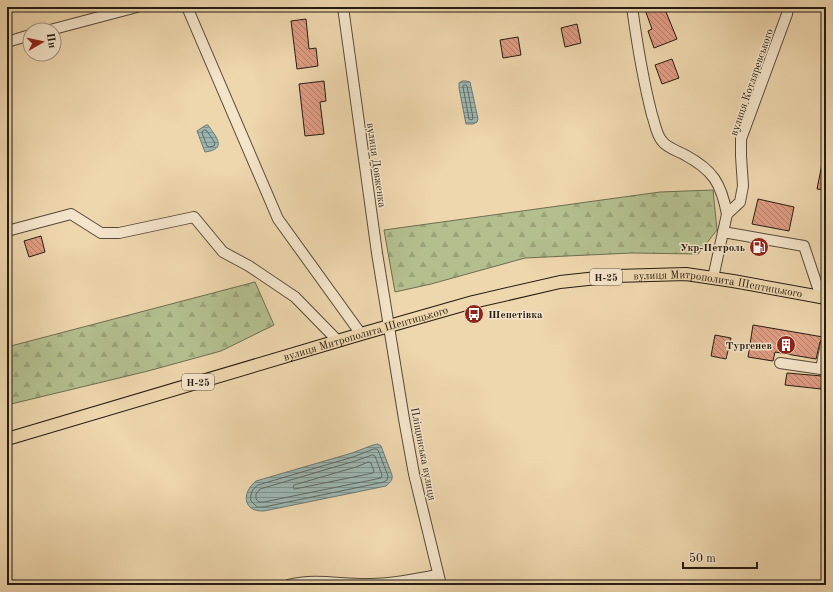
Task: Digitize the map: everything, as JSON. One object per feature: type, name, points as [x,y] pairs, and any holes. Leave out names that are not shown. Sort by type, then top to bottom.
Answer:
[{"type":"main road","name":"вулиця Митрополита Шептицького","points":[[7,439],[473,302],[560,282],[616,276],[686,274],[823,298]]},
{"type":"street","points":[[62,27],[137,7]]},
{"type":"street","points":[[187,7],[278,219],[361,334]]},
{"type":"street","name":"вулиця Довженка","points":[[343,7],[377,253],[389,326]]},
{"type":"street","points":[[632,7],[640,59],[656,130],[662,141],[672,149],[701,165],[712,175],[720,186],[724,199],[727,214],[712,278]]},
{"type":"street","name":"вулиця Котляревського","points":[[727,214],[740,202],[743,186],[741,156],[742,139],[787,14],[788,7]]},
{"type":"street","points":[[7,42],[22,37]]},
{"type":"street","points":[[7,232],[71,214],[101,233],[119,232],[194,217],[223,252],[249,266],[295,297],[338,341]]},
{"type":"street","points":[[723,232],[804,246],[823,298]]},
{"type":"street","name":"Пліщинська вулиця","points":[[389,326],[414,474],[439,580]]},
{"type":"street","points":[[780,363],[821,369],[826,343]]},
{"type":"street","points":[[288,585],[306,581],[371,584],[439,580]]},
{"type":"green space","points":[[713,190],[717,230],[698,254],[631,253],[525,258],[431,284],[395,292],[384,230],[660,192]]},
{"type":"green space","points":[[255,282],[274,325],[221,351],[148,371],[7,405],[7,347]]},
{"type":"water","points":[[462,81],[470,82],[478,119],[477,122],[473,124],[466,124],[459,88],[459,83]]},
{"type":"water","points":[[208,125],[217,138],[218,145],[216,148],[205,152],[197,131]]},
{"type":"water","points":[[378,444],[381,446],[392,475],[391,480],[386,486],[264,511],[252,508],[246,501],[248,491],[256,481]]},
{"type":"building","points":[[644,7],[664,7],[677,39],[654,48],[648,31],[652,29]]},
{"type":"building","points":[[306,19],[309,49],[316,48],[318,66],[297,69],[291,21]]},
{"type":"building","points":[[577,24],[581,43],[565,47],[561,28]]},
{"type":"building","points":[[518,37],[521,55],[503,58],[500,40]]},
{"type":"building","points":[[672,59],[679,78],[662,84],[655,65]]},
{"type":"building","points":[[324,81],[326,101],[320,102],[324,134],[305,136],[299,84]]},
{"type":"building","points":[[822,164],[826,164],[826,190],[817,189]]},
{"type":"building","points":[[758,199],[794,207],[789,231],[752,224]]},
{"type":"building","points":[[41,236],[45,252],[29,257],[24,241]]},
{"type":"building","name":"Тургенев","points":[[753,325],[823,337],[820,342],[816,359],[775,352],[773,361],[748,357]]},
{"type":"building","points":[[715,335],[731,338],[726,359],[711,356]]},
{"type":"building","points":[[787,373],[822,376],[821,389],[785,385]]},
{"type":"place","name":"Укр-Петроль","points":[[759,247]]},
{"type":"place","name":"Шепетівка","points":[[474,314]]},
{"type":"place","name":"Тургенев","points":[[786,345]]}]
